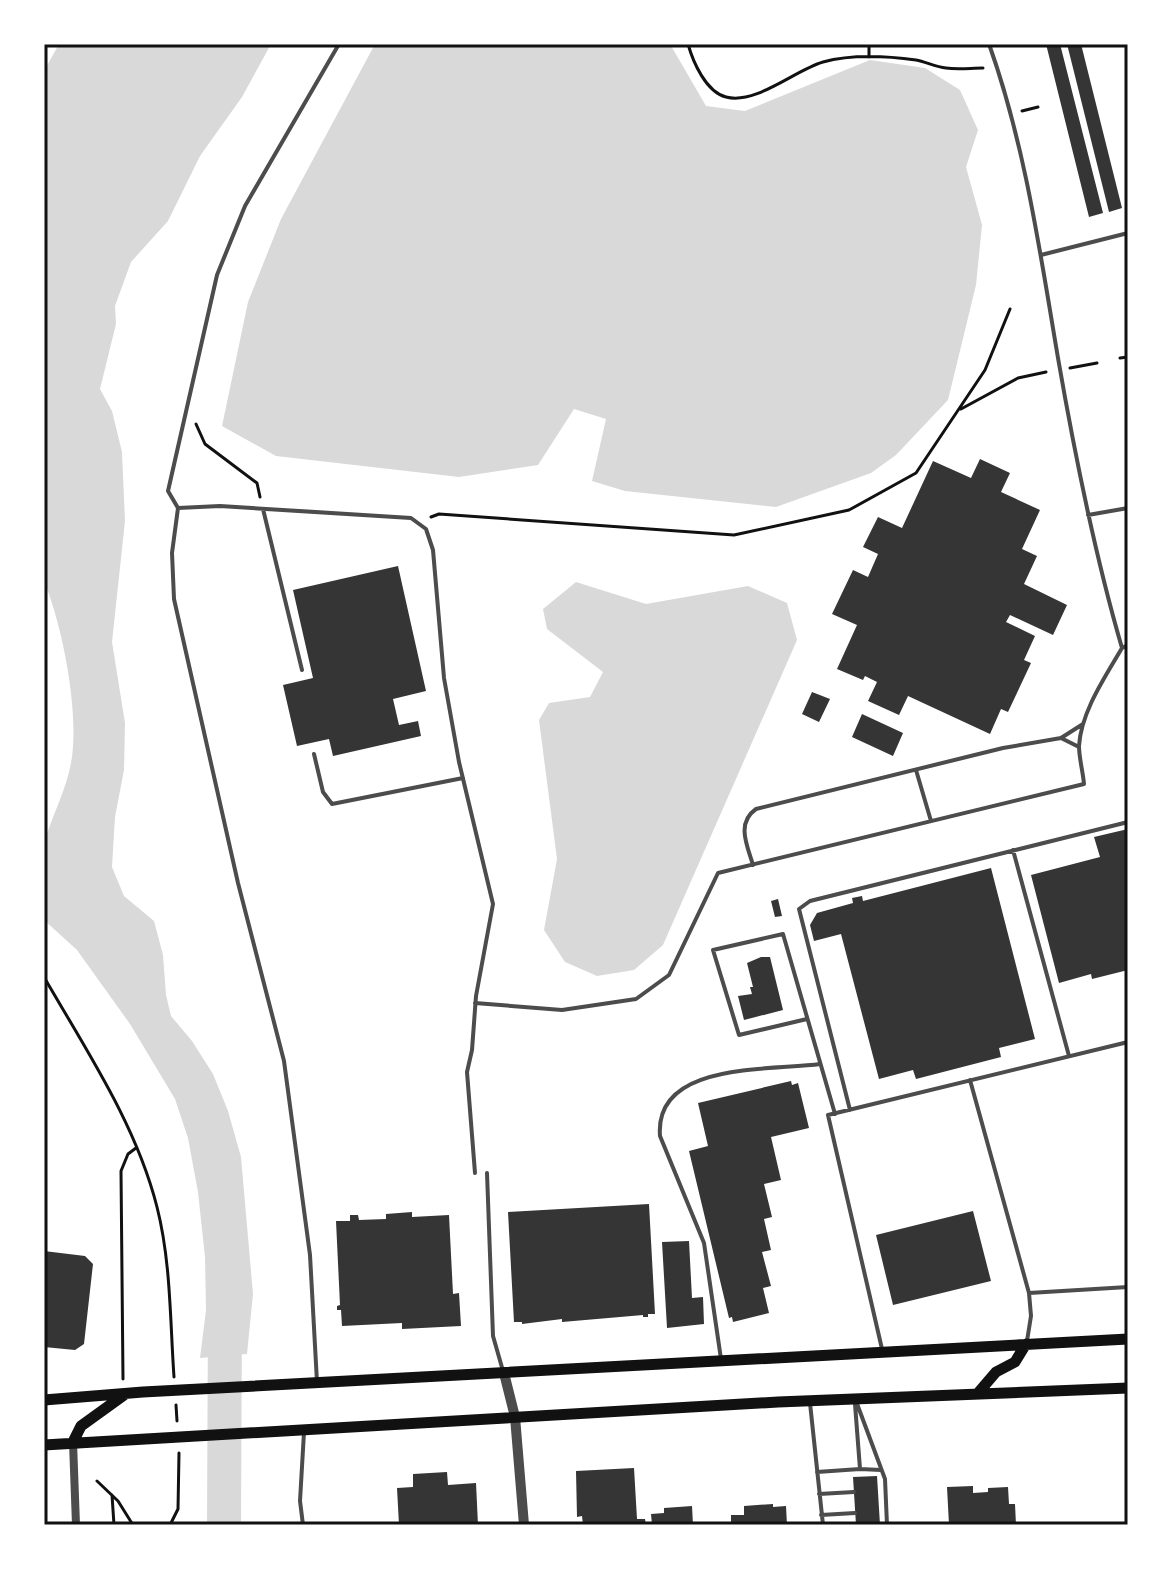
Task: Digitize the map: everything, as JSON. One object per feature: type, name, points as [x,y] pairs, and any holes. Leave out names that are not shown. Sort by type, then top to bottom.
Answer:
[{"type":"main road","points":[[44,1400],[143,1392],[1128,1339]]},
{"type":"main road","points":[[978,1393],[996,1372],[1015,1362],[1026,1344]]},
{"type":"main road","points":[[44,1445],[810,1401],[1128,1388]]},
{"type":"main road","points":[[73,1442],[81,1426],[125,1394]]},
{"type":"street","points":[[504,1373],[515,1417],[524,1525]]},
{"type":"street","points":[[73,1442],[76,1525]]},
{"type":"lane","points":[[317,1383],[310,1255],[284,1061],[238,883],[174,599],[172,553],[178,508],[168,491],[217,275],[245,206],[339,44]]},
{"type":"lane","points":[[475,1003],[562,1010],[636,999],[669,975],[718,873],[1084,784],[1079,747],[1084,724],[1101,684],[1126,647],[1088,515],[1041,255],[1005,89],[989,44]]},
{"type":"lane","points":[[1041,255],[1128,233]]},
{"type":"lane","points":[[178,508],[220,506],[411,518],[426,529],[433,550],[444,678],[463,778],[493,904],[475,1003],[472,1050],[467,1072],[475,1173]]},
{"type":"lane","points":[[1088,515],[1128,508]]},
{"type":"lane","points":[[263,509],[302,670]]},
{"type":"lane","points":[[753,865],[743,827],[746,816],[756,809],[1003,748],[1061,738],[1084,724]]},
{"type":"lane","points":[[1061,738],[1079,747]]},
{"type":"lane","points":[[314,754],[323,792],[332,804],[463,778]]},
{"type":"lane","points":[[916,770],[932,822]]},
{"type":"lane","points":[[850,1110],[799,909],[810,901],[1128,822]]},
{"type":"lane","points":[[1013,850],[1069,1056]]},
{"type":"lane","points":[[807,1019],[739,1035],[713,950],[783,934],[835,1114]]},
{"type":"lane","points":[[883,1352],[828,1115],[1128,1042]]},
{"type":"lane","points":[[721,1361],[704,1243],[660,1136],[659,1120],[671,1100],[698,1079],[725,1073],[820,1064]]},
{"type":"lane","points":[[970,1080],[1029,1293],[1031,1316],[1026,1344]]},
{"type":"lane","points":[[487,1173],[493,1336],[504,1373]]},
{"type":"lane","points":[[1029,1293],[1128,1287]]},
{"type":"lane","points":[[855,1399],[860,1469]]},
{"type":"lane","points":[[855,1399],[885,1479],[887,1525]]},
{"type":"lane","points":[[810,1401],[823,1525]]},
{"type":"lane","points":[[303,1525],[300,1501],[305,1430]]},
{"type":"lane","points":[[817,1472],[881,1470]]},
{"type":"lane","points":[[878,1492],[885,1491]]},
{"type":"lane","points":[[819,1494],[854,1492]]},
{"type":"lane","points":[[879,1511],[886,1511]]},
{"type":"lane","points":[[821,1515],[855,1513]]},
{"type":"path","points":[[688,44],[696,65],[710,85],[722,97],[736,99],[753,95],[823,62],[869,57],[917,61],[947,68],[983,68]]},
{"type":"path","points":[[869,44],[869,57]]},
{"type":"path","points":[[696,65],[703,62]]},
{"type":"path","points":[[1020,112],[1038,107]]},
{"type":"path","points":[[417,523],[439,514],[734,535],[849,510],[916,473],[985,370],[1010,309]]},
{"type":"path","points":[[1120,358],[1128,357]]},
{"type":"path","points":[[1070,368],[1097,363]]},
{"type":"path","points":[[958,411],[1018,378],[1046,372]]},
{"type":"path","points":[[188,406],[205,444],[257,483],[263,509]]},
{"type":"path","points":[[44,977],[97,1065],[136,1148],[157,1205],[163,1239],[174,1379]]},
{"type":"path","points":[[125,1394],[122,1364],[121,1171],[128,1154],[136,1148]]},
{"type":"path","points":[[175,1395],[177,1425]]},
{"type":"path","points":[[170,1525],[178,1509],[180,1492],[178,1441]]},
{"type":"path","points":[[97,1481],[112,1495],[133,1525]]},
{"type":"path","points":[[112,1495],[114,1525]]},
{"type":"shaded area","points":[[59,44],[271,44],[242,97],[200,156],[168,221],[131,262],[115,306],[116,324],[100,389],[112,411],[122,452],[125,521],[112,642],[125,723],[124,770],[115,817],[112,867],[124,896],[154,921],[163,955],[171,1016],[213,1074],[241,1157],[253,1294],[247,1354],[200,1358],[206,1310],[205,1257],[188,1138],[175,1099],[130,1024],[77,950],[44,920],[44,847],[69,773],[73,743],[68,671],[58,622],[44,581],[44,71]]},
{"type":"shaded area","points":[[375,44],[670,44],[706,106],[745,111],[870,60],[925,68],[960,90],[978,130],[966,167],[982,225],[976,285],[948,400],[896,455],[871,473],[776,507],[625,491],[592,481],[606,419],[574,409],[538,465],[459,477],[276,456],[222,426],[248,302],[281,219]]},
{"type":"shaded area","points":[[576,582],[646,604],[748,586],[787,603],[797,640],[663,945],[634,970],[597,976],[565,962],[544,930],[557,859],[539,720],[549,703],[590,697],[603,672],[547,629],[543,609]]},
{"type":"building","points":[[1046,44],[1060,44],[1103,213],[1089,217]]},
{"type":"building","points":[[1067,44],[1081,44],[1122,208],[1109,212]]},
{"type":"building","points":[[980,459],[1010,473],[1001,492],[1040,510],[1022,549],[1037,556],[1024,584],[1067,605],[1053,635],[1010,615],[1006,622],[1035,636],[1024,660],[1031,663],[1008,712],[1001,709],[990,734],[908,696],[899,715],[868,701],[877,682],[865,676],[863,680],[837,669],[857,625],[832,614],[853,570],[868,577],[878,554],[863,547],[878,517],[902,528],[933,461],[971,478]]},
{"type":"building","points":[[398,566],[426,691],[393,699],[399,725],[418,721],[421,736],[333,756],[329,739],[297,746],[283,685],[313,678],[293,590]]},
{"type":"building","points":[[812,692],[830,699],[819,722],[802,714]]},
{"type":"building","points":[[862,714],[903,733],[893,756],[852,737]]},
{"type":"building","points":[[1128,829],[1128,970],[1092,979],[1091,974],[1059,983],[1031,875],[1100,857],[1094,837]]},
{"type":"building","points":[[991,868],[1035,1039],[999,1048],[1001,1057],[916,1079],[913,1070],[879,1079],[841,934],[814,941],[810,925],[817,913],[853,903],[852,898],[862,896],[863,901]]},
{"type":"building","points":[[778,899],[782,916],[775,917],[771,901]]},
{"type":"building","points":[[770,957],[783,1010],[744,1020],[738,996],[752,994],[747,963]]},
{"type":"building","points":[[791,1081],[792,1085],[798,1083],[809,1128],[771,1137],[781,1180],[764,1184],[772,1217],[764,1219],[771,1250],[762,1252],[771,1286],[763,1288],[769,1313],[733,1322],[732,1317],[729,1318],[689,1151],[708,1146],[698,1103]]},
{"type":"building","points":[[649,1204],[655,1314],[562,1322],[562,1319],[522,1324],[514,1322],[508,1212]]},
{"type":"building","points":[[973,1211],[991,1281],[893,1305],[876,1235]]},
{"type":"building","points":[[412,1212],[412,1217],[449,1215],[453,1294],[459,1293],[461,1326],[402,1329],[402,1323],[342,1326],[341,1310],[337,1310],[340,1305],[336,1221],[350,1221],[350,1215],[358,1215],[359,1220],[386,1219],[386,1214]]},
{"type":"building","points":[[689,1241],[692,1298],[703,1297],[704,1324],[667,1328],[662,1242]]},
{"type":"building","points":[[44,1251],[85,1256],[93,1264],[84,1344],[75,1350],[44,1347]]},
{"type":"building","points":[[634,1468],[637,1519],[645,1519],[646,1525],[583,1525],[582,1516],[577,1517],[576,1471]]},
{"type":"building","points":[[447,1472],[448,1485],[476,1483],[478,1525],[399,1525],[397,1488],[413,1487],[413,1474]]},
{"type":"building","points":[[877,1476],[880,1525],[856,1525],[853,1477]]},
{"type":"building","points":[[973,1486],[973,1493],[1008,1487],[1009,1504],[1015,1504],[1016,1525],[949,1525],[947,1487]]},
{"type":"building","points":[[773,1504],[773,1507],[786,1506],[787,1525],[731,1525],[731,1515],[744,1515],[744,1506]]},
{"type":"building","points":[[692,1506],[693,1525],[652,1525],[651,1514],[664,1513],[664,1508]]},
{"type":"waterway","points":[[224,1525],[225,1310]]}]
